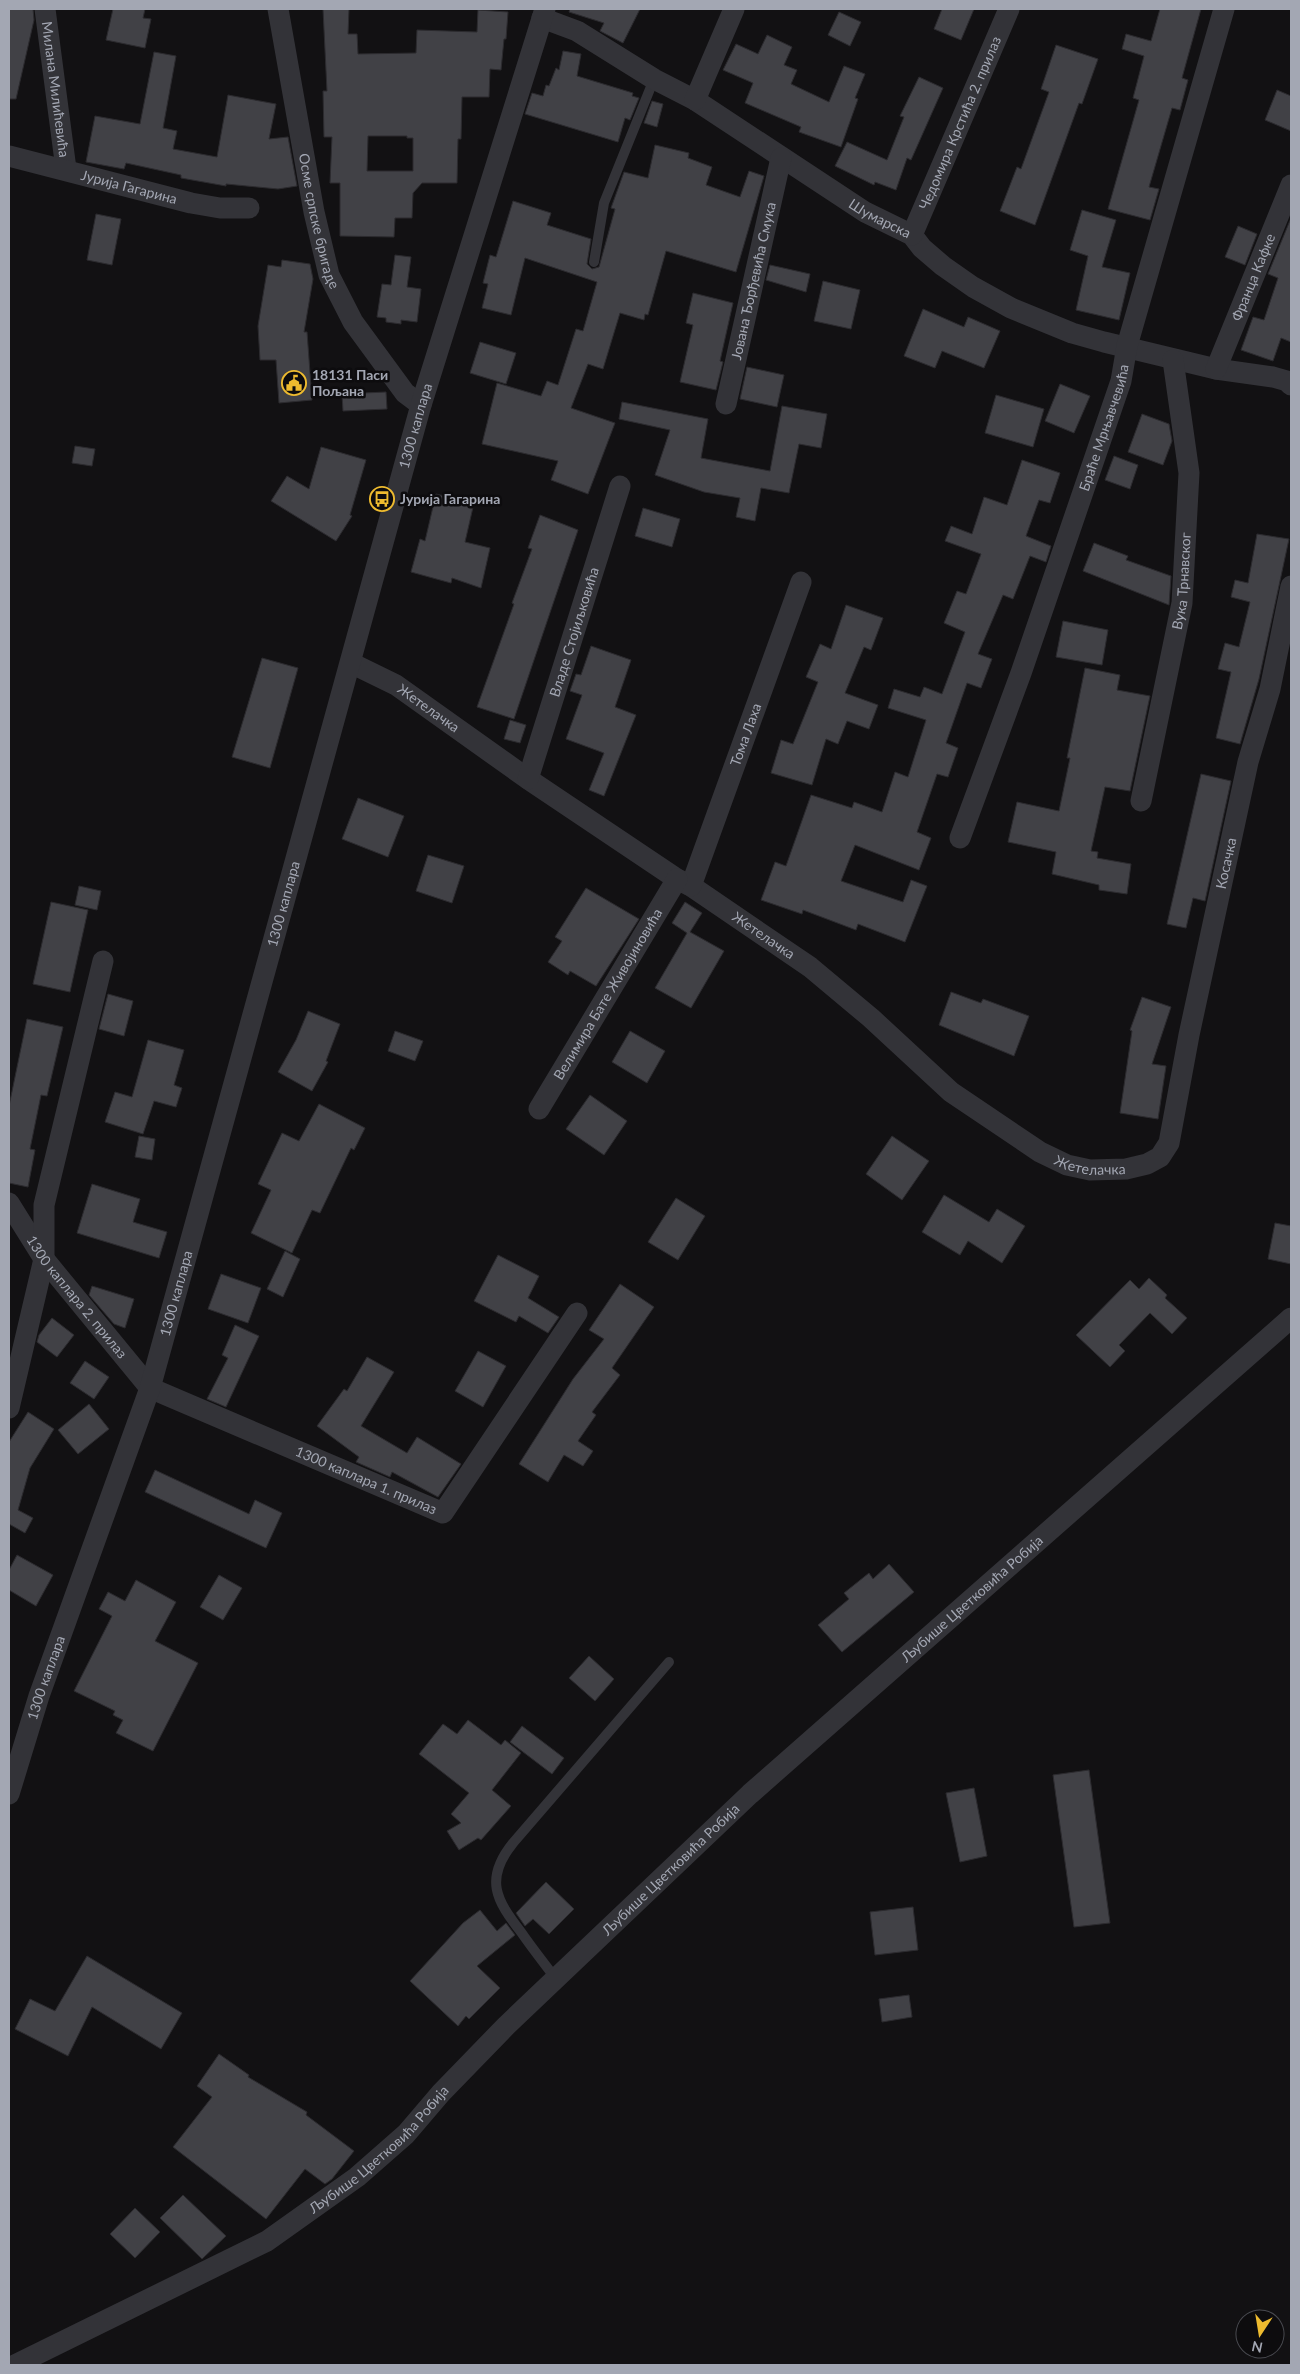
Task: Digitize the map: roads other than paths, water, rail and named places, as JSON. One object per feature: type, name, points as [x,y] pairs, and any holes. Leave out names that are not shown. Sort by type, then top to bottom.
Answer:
[{"type":"street","name":"Милана Милићевића","points":[[45,9],[66,169]]},
{"type":"street","name":"Осме српске бригаде","points":[[278,9],[314,212],[329,274],[353,322],[401,387],[421,405]]},
{"type":"street","points":[[695,100],[734,9]]},
{"type":"street","name":"Чедомира Крстића 2. прилаз","points":[[912,235],[1009,9]]},
{"type":"street","name":"Браће Мрњавчевића","points":[[960,838],[1021,673],[1102,440],[1121,380],[1127,346],[1224,9]]},
{"type":"street","name":"1300 каплара","points":[[9,1794],[39,1696],[150,1388],[421,405],[543,13]]},
{"type":"street","name":"Шумарска","points":[[543,13],[695,100],[865,212],[912,235],[922,248],[943,266],[973,287],[1011,308],[1072,333],[1127,346],[1173,360],[1216,369],[1273,377],[1291,384]]},
{"type":"street","name":"Јурија Гагарина","points":[[9,156],[66,169],[191,203],[220,208],[249,208]]},
{"type":"street","name":"Јована Ђорђевића Смука","points":[[726,404],[781,158]]},
{"type":"street","name":"Франца Кафке","points":[[1216,369],[1291,185]]},
{"type":"street","name":"Вука Трнавског","points":[[1141,801],[1182,603],[1189,473],[1173,360]]},
{"type":"street","name":"Владе Стојиљковића","points":[[528,779],[620,486]]},
{"type":"street","name":"Тома Лаха","points":[[684,882],[801,582]]},
{"type":"street","name":"Косачка","points":[[1169,1143],[1189,1035],[1248,762],[1270,689],[1291,586]]},
{"type":"street","name":"Жетелачка","points":[[351,663],[396,685],[528,779],[810,968],[871,1018],[929,1074],[952,1092],[1040,1152],[1066,1165],[1090,1170],[1126,1169],[1147,1164],[1160,1157],[1169,1143]]},
{"type":"street","name":"Велимира Бате Живојиновића","points":[[540,1109],[684,882]]},
{"type":"street","points":[[9,1408],[44,1259],[44,1206],[103,961]]},
{"type":"street","name":"1300 каплара 2. прилаз","points":[[9,1203],[44,1259],[150,1388]]},
{"type":"street","name":"1300 каплара 1. прилаз","points":[[150,1388],[444,1513],[577,1313]]},
{"type":"street","name":"Љубише Цветковића Робија","points":[[15,2365],[286,2229],[357,2177],[406,2134],[441,2093],[506,2026],[750,1794],[1291,1318]]},
{"type":"lane","points":[[594,262],[604,202],[654,78]]},
{"type":"lane","points":[[556,1979],[501,1906],[496,1886],[500,1864],[513,1843],[669,1662]]},
{"type":"place","name":"18131 Паси Пољана","points":[[294,383]]},
{"type":"place","name":"Јурија Гагарина","points":[[382,499]]}]
